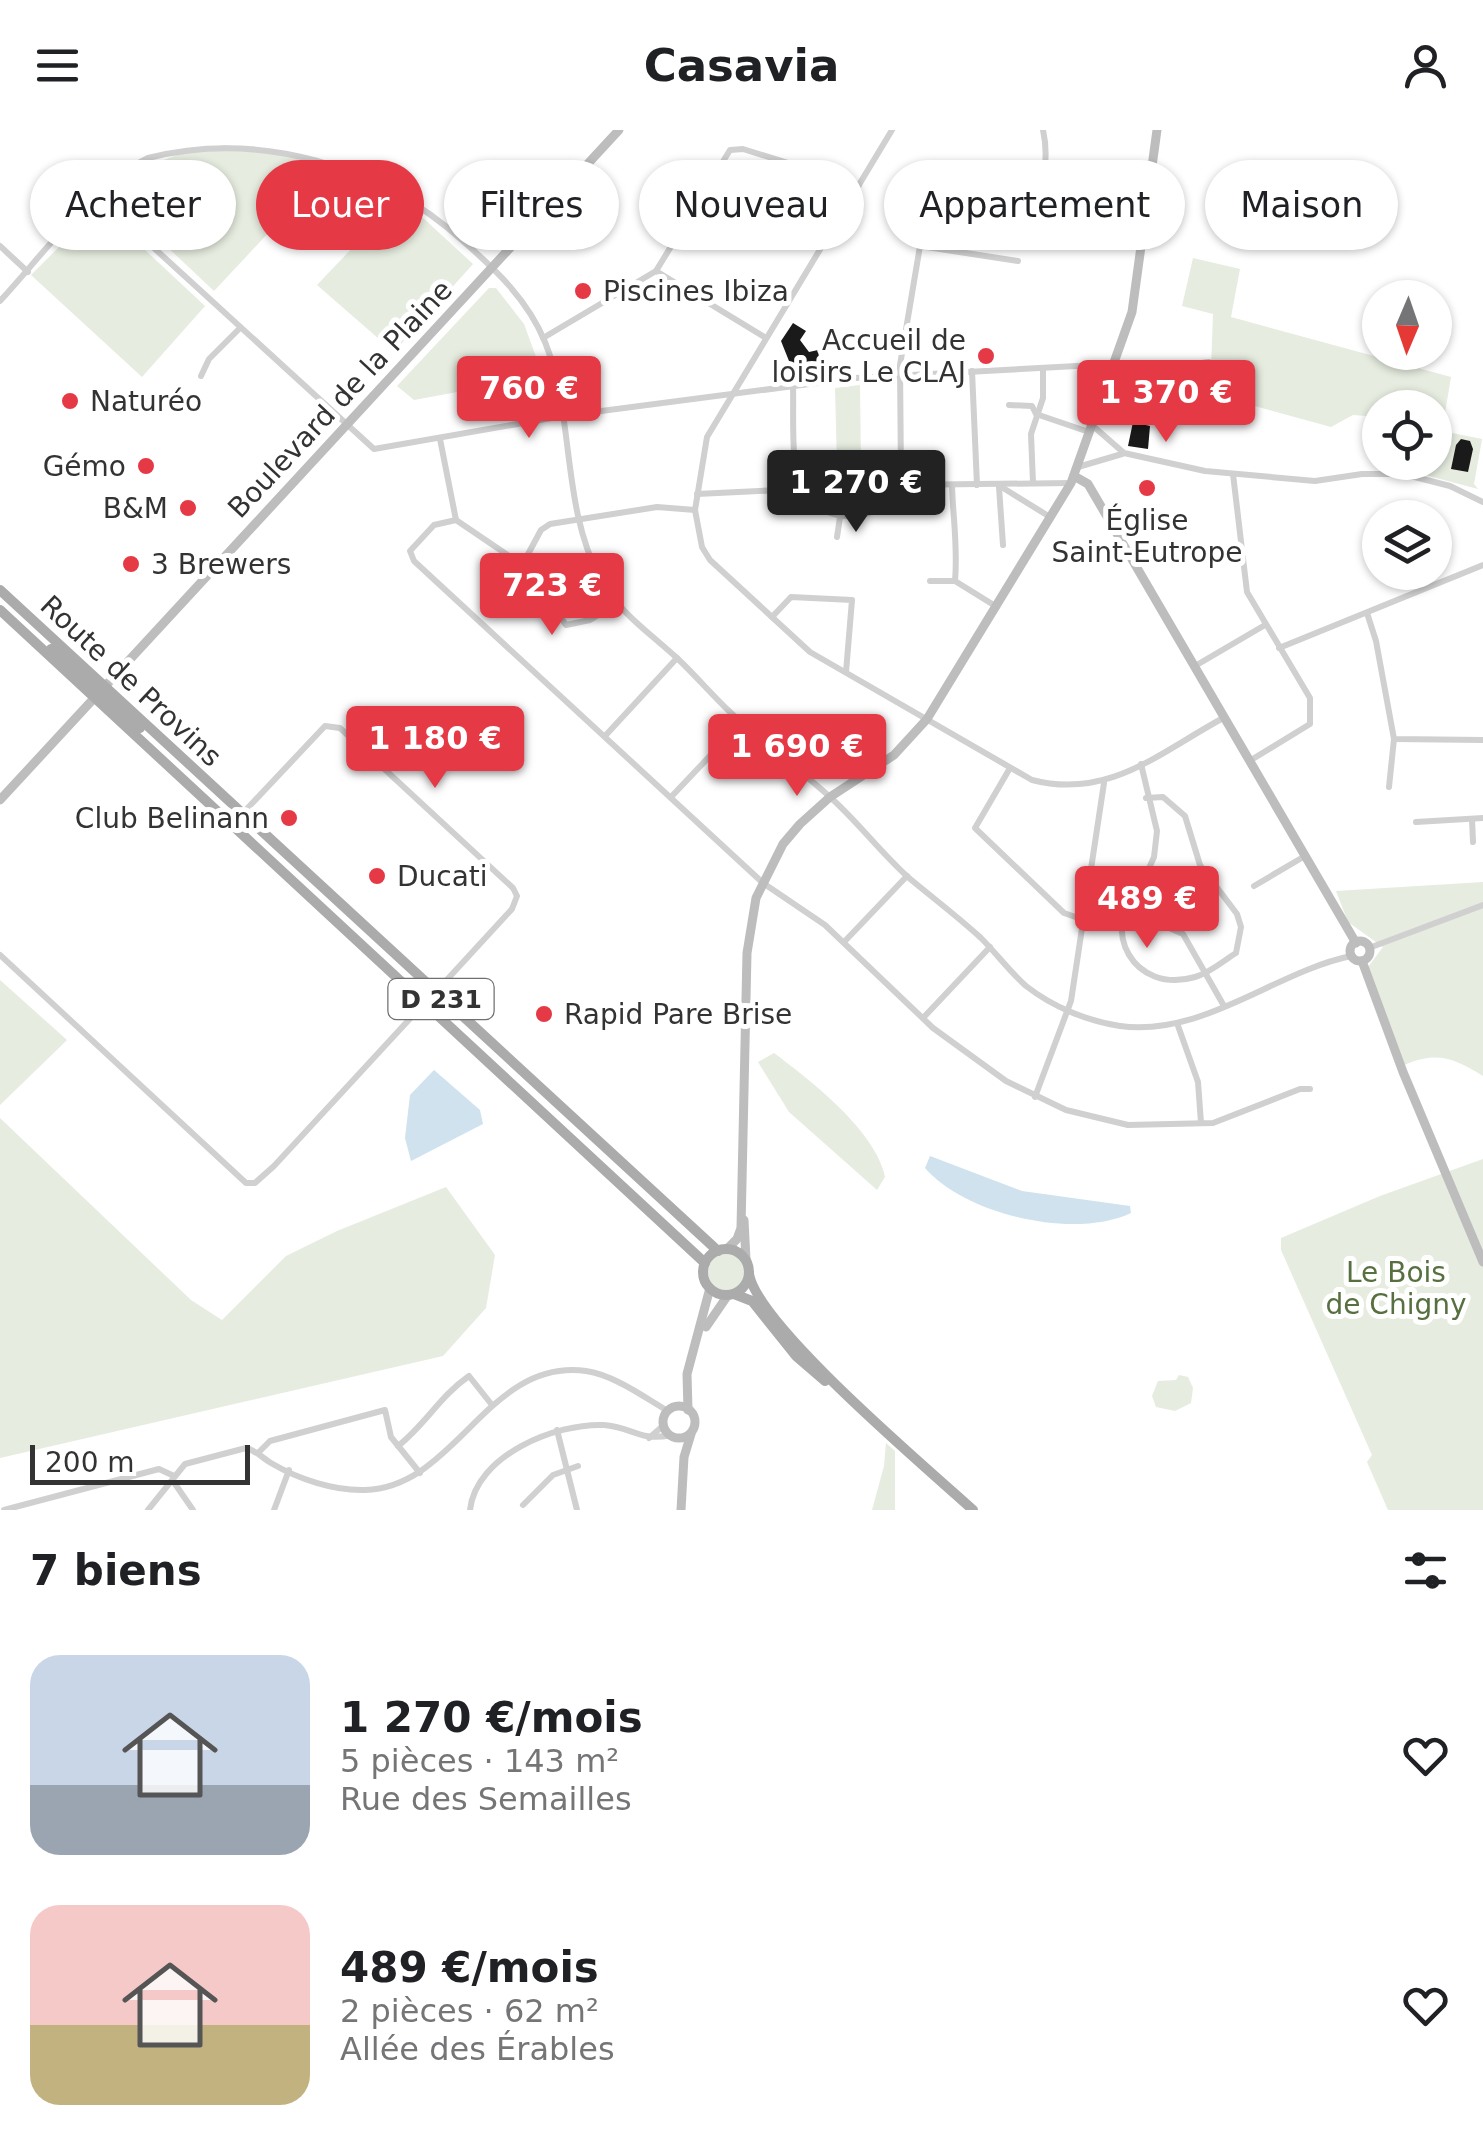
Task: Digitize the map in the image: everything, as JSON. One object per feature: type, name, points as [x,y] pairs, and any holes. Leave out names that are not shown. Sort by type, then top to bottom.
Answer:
[{"type":"main road","name":"Boulevard de la Plaine","points":[[0,800],[619,130]]},
{"type":"main road","points":[[682,1510],[684,1457],[694,1420],[688,1410],[686,1388],[710,1288],[704,1276],[705,1263],[739,1236],[749,922],[783,844],[830,796],[894,755],[928,719],[998,608],[1074,475],[1132,312],[1157,130]]},
{"type":"main road","points":[[1074,475],[1088,484],[1356,943]]},
{"type":"main road","name":"Route de Provins","points":[[0,590],[99,692],[413,993],[705,1263]]},
{"type":"main road","name":"Route de Provins","points":[[2,612],[166,744],[444,1002],[722,1250]]},
{"type":"main road","points":[[1356,943],[1364,942],[1369,948],[1369,956],[1362,961]]},
{"type":"main road","points":[[1356,943],[1351,956],[1362,961],[1402,1072],[1483,1262]]},
{"type":"main road","points":[[740,1208],[748,1231],[746,1260],[754,1291],[804,1352],[973,1510]]},
{"type":"main road","points":[[722,1250],[746,1260]]},
{"type":"main road","points":[[696,1342],[731,1294],[744,1287],[749,1274]]},
{"type":"main road","points":[[710,1288],[752,1301],[796,1356],[939,1479]]},
{"type":"main road","points":[[684,1457],[664,1424],[686,1388]]},
{"type":"main road","points":[[672,1409],[688,1410]]},
{"type":"main road","points":[[674,1436],[691,1432]]},
{"type":"street","points":[[864,177],[892,130]]},
{"type":"street","points":[[1043,130],[1043,160]]},
{"type":"street","points":[[143,160],[203,139]]},
{"type":"street","points":[[305,148],[359,167],[415,200],[520,297],[544,338],[556,376],[579,519],[595,567],[616,604],[742,722],[830,796],[907,876],[990,947],[1024,984],[1068,1011],[1122,1026],[1177,1022],[1351,956]]},
{"type":"street","points":[[726,160],[733,149],[743,148],[781,160]]},
{"type":"street","points":[[0,246],[28,272]]},
{"type":"street","points":[[793,386],[797,468],[802,489],[820,508],[840,517],[876,510],[900,485],[900,374],[920,246],[1018,260]]},
{"type":"street","points":[[0,301],[48,250]]},
{"type":"street","points":[[156,250],[374,450],[563,416],[900,374],[1096,365],[1127,373],[1209,362]]},
{"type":"street","points":[[544,338],[656,271],[669,250]]},
{"type":"street","points":[[819,250],[707,437],[695,510],[702,547],[710,560],[810,652],[1032,780],[1067,788],[1104,782],[1225,717]]},
{"type":"street","points":[[656,271],[766,338]]},
{"type":"street","points":[[201,376],[210,359],[240,328]]},
{"type":"street","points":[[1033,483],[1031,434],[1043,398],[1043,368]]},
{"type":"street","points":[[972,371],[977,485]]},
{"type":"street","points":[[1009,405],[1032,406],[1036,414],[1092,429],[1124,454],[1233,474],[1314,481],[1403,474],[1450,486],[1483,502]]},
{"type":"street","points":[[440,439],[456,520],[520,560],[566,625],[590,620],[616,604]]},
{"type":"street","points":[[900,485],[1033,483],[1074,475],[1124,454]]},
{"type":"street","points":[[1233,474],[1247,592],[1310,698],[1310,724],[1250,760]]},
{"type":"street","points":[[999,485],[1050,517]]},
{"type":"street","points":[[999,485],[1003,546]]},
{"type":"street","points":[[952,486],[953,526],[958,542],[955,580]]},
{"type":"street","points":[[697,494],[802,489]]},
{"type":"street","points":[[520,560],[550,524],[657,507],[695,510]]},
{"type":"street","points":[[837,537],[840,517]]},
{"type":"street","points":[[456,520],[434,526],[410,552],[414,561],[672,796],[712,838],[763,883],[845,942],[923,1018],[978,1063],[1035,1098],[1115,1124],[1213,1123],[1300,1089],[1310,1090]]},
{"type":"street","points":[[1279,648],[1483,565]]},
{"type":"street","points":[[930,582],[955,580],[998,608]]},
{"type":"street","points":[[772,616],[791,597],[852,600],[846,672]]},
{"type":"street","points":[[1367,613],[1394,739],[1389,787]]},
{"type":"street","points":[[1194,666],[1265,626]]},
{"type":"street","points":[[605,736],[677,658]]},
{"type":"street","points":[[672,796],[742,722]]},
{"type":"street","points":[[242,814],[321,730],[329,725],[340,728],[516,892],[512,909],[443,984],[444,1002]]},
{"type":"street","points":[[1394,739],[1483,740]]},
{"type":"street","points":[[1140,764],[1146,798],[1157,831],[1157,848],[1126,914],[1124,936],[1129,959],[1142,972],[1182,980],[1204,974],[1236,953],[1242,927],[1237,914],[1200,865],[1184,816],[1163,797],[1146,798]]},
{"type":"street","points":[[1010,768],[975,828],[1064,913],[1084,920]]},
{"type":"street","points":[[1035,1098],[1068,1011],[1104,782]]},
{"type":"street","points":[[1472,818],[1474,842]]},
{"type":"street","points":[[1416,822],[1483,818]]},
{"type":"street","points":[[1254,886],[1305,856]]},
{"type":"street","points":[[845,942],[907,876]]},
{"type":"street","points":[[1140,888],[1142,906],[1158,923],[1183,934],[1224,1006]]},
{"type":"street","points":[[1369,948],[1483,905]]},
{"type":"street","points":[[923,1018],[990,947]]},
{"type":"street","points":[[0,955],[246,1183],[255,1183],[274,1166],[417,1011]]},
{"type":"street","points":[[424,983],[443,984]]},
{"type":"street","points":[[413,993],[417,1011]]},
{"type":"street","points":[[417,1011],[435,1013]]},
{"type":"street","points":[[1177,1022],[1198,1082],[1201,1123]]},
{"type":"street","points":[[148,1510],[185,1464],[246,1448],[335,1488],[367,1490],[392,1485],[420,1473],[492,1405],[540,1376],[588,1372],[672,1409]]},
{"type":"street","points":[[398,1446],[418,1430],[439,1400],[468,1376],[492,1405]]},
{"type":"street","points":[[259,1452],[270,1441],[389,1409],[392,1438],[420,1473]]},
{"type":"street","points":[[648,1439],[664,1424]]},
{"type":"street","points":[[470,1510],[474,1494],[498,1464],[525,1444],[556,1430],[612,1426],[648,1439],[674,1436]]},
{"type":"street","points":[[556,1430],[577,1510]]},
{"type":"street","points":[[523,1506],[535,1489],[578,1466]]},
{"type":"street","points":[[4,1510],[159,1469],[174,1479],[193,1510]]},
{"type":"street","points":[[274,1510],[289,1470]]},
{"type":"green space","points":[[225,145],[295,153],[312,160],[256,160],[256,246],[214,291],[170,250],[236,250],[236,160],[164,160]]},
{"type":"green space","points":[[424,219],[444,237],[444,250],[458,250],[473,264],[394,352],[317,285],[350,250],[424,250]]},
{"type":"green space","points":[[56,250],[145,250],[205,306],[142,377],[31,275]]},
{"type":"green space","points":[[1193,258],[1240,269],[1231,317],[1362,353],[1362,370],[1425,370],[1451,377],[1449,390],[1362,390],[1362,416],[1353,415],[1331,427],[1208,393],[1191,392],[1190,371],[1211,368],[1213,314],[1182,306]]},
{"type":"green space","points":[[489,288],[496,288],[524,324],[543,376],[414,400],[397,386]]},
{"type":"green space","points":[[860,385],[861,468],[856,475],[841,473],[837,464],[835,388]]},
{"type":"green space","points":[[1452,433],[1482,439],[1474,484],[1478,489],[1444,480],[1452,480]]},
{"type":"green space","points":[[1483,882],[1483,1076],[1445,1058],[1426,1058],[1404,1065],[1368,967],[1383,947],[1348,922],[1336,891]]},
{"type":"green space","points":[[0,980],[67,1040],[0,1105]]},
{"type":"green space","points":[[774,1053],[855,1124],[879,1159],[885,1177],[877,1190],[789,1112],[758,1062]]},
{"type":"green space","points":[[0,1118],[191,1300],[222,1320],[286,1256],[446,1187],[495,1255],[486,1308],[443,1356],[0,1458]]},
{"type":"green space","name":"Le Bois de Chigny","points":[[1483,1159],[1483,1510],[1388,1510],[1367,1462],[1372,1455],[1281,1250],[1281,1238],[1380,1196]]},
{"type":"green space","points":[[727,1253],[740,1259],[746,1272],[740,1285],[727,1291],[714,1285],[708,1272],[714,1259]]},
{"type":"green space","points":[[1179,1375],[1188,1377],[1193,1388],[1191,1403],[1175,1411],[1156,1407],[1152,1396],[1158,1381],[1176,1380]]},
{"type":"green space","points":[[886,1443],[895,1451],[895,1510],[872,1510],[884,1466]]},
{"type":"water","points":[[434,1070],[480,1110],[483,1124],[411,1161],[405,1138],[410,1095]]},
{"type":"water","points":[[930,1156],[1022,1191],[1130,1206],[1131,1213],[1081,1224],[1052,1223],[993,1210],[943,1185],[925,1168]]},
{"type":"building","points":[[793,323],[806,331],[800,340],[809,352],[818,350],[820,365],[798,369],[789,361],[781,341]]},
{"type":"building","points":[[1187,381],[1190,408],[1168,411],[1165,384]]},
{"type":"building","points":[[1133,422],[1150,426],[1148,449],[1128,446]]},
{"type":"building","points":[[1461,439],[1470,441],[1473,449],[1468,472],[1452,469],[1456,445]]},
{"type":"place","name":"Piscines Ibiza","points":[[583,291]]},
{"type":"place","name":"Accueil de loisirs Le CLAJ","points":[[986,356]]},
{"type":"place","name":"Naturéo","points":[[70,401]]},
{"type":"place","name":"Gémo","points":[[146,466]]},
{"type":"place","name":"Église Saint-Eutrope","points":[[1147,488]]},
{"type":"place","name":"B&M","points":[[188,508]]},
{"type":"place","name":"3 Brewers","points":[[131,564]]},
{"type":"place","name":"Club Belinann","points":[[289,818]]},
{"type":"place","name":"Ducati","points":[[377,876]]},
{"type":"place","name":"Rapid Pare Brise","points":[[544,1014]]}]
